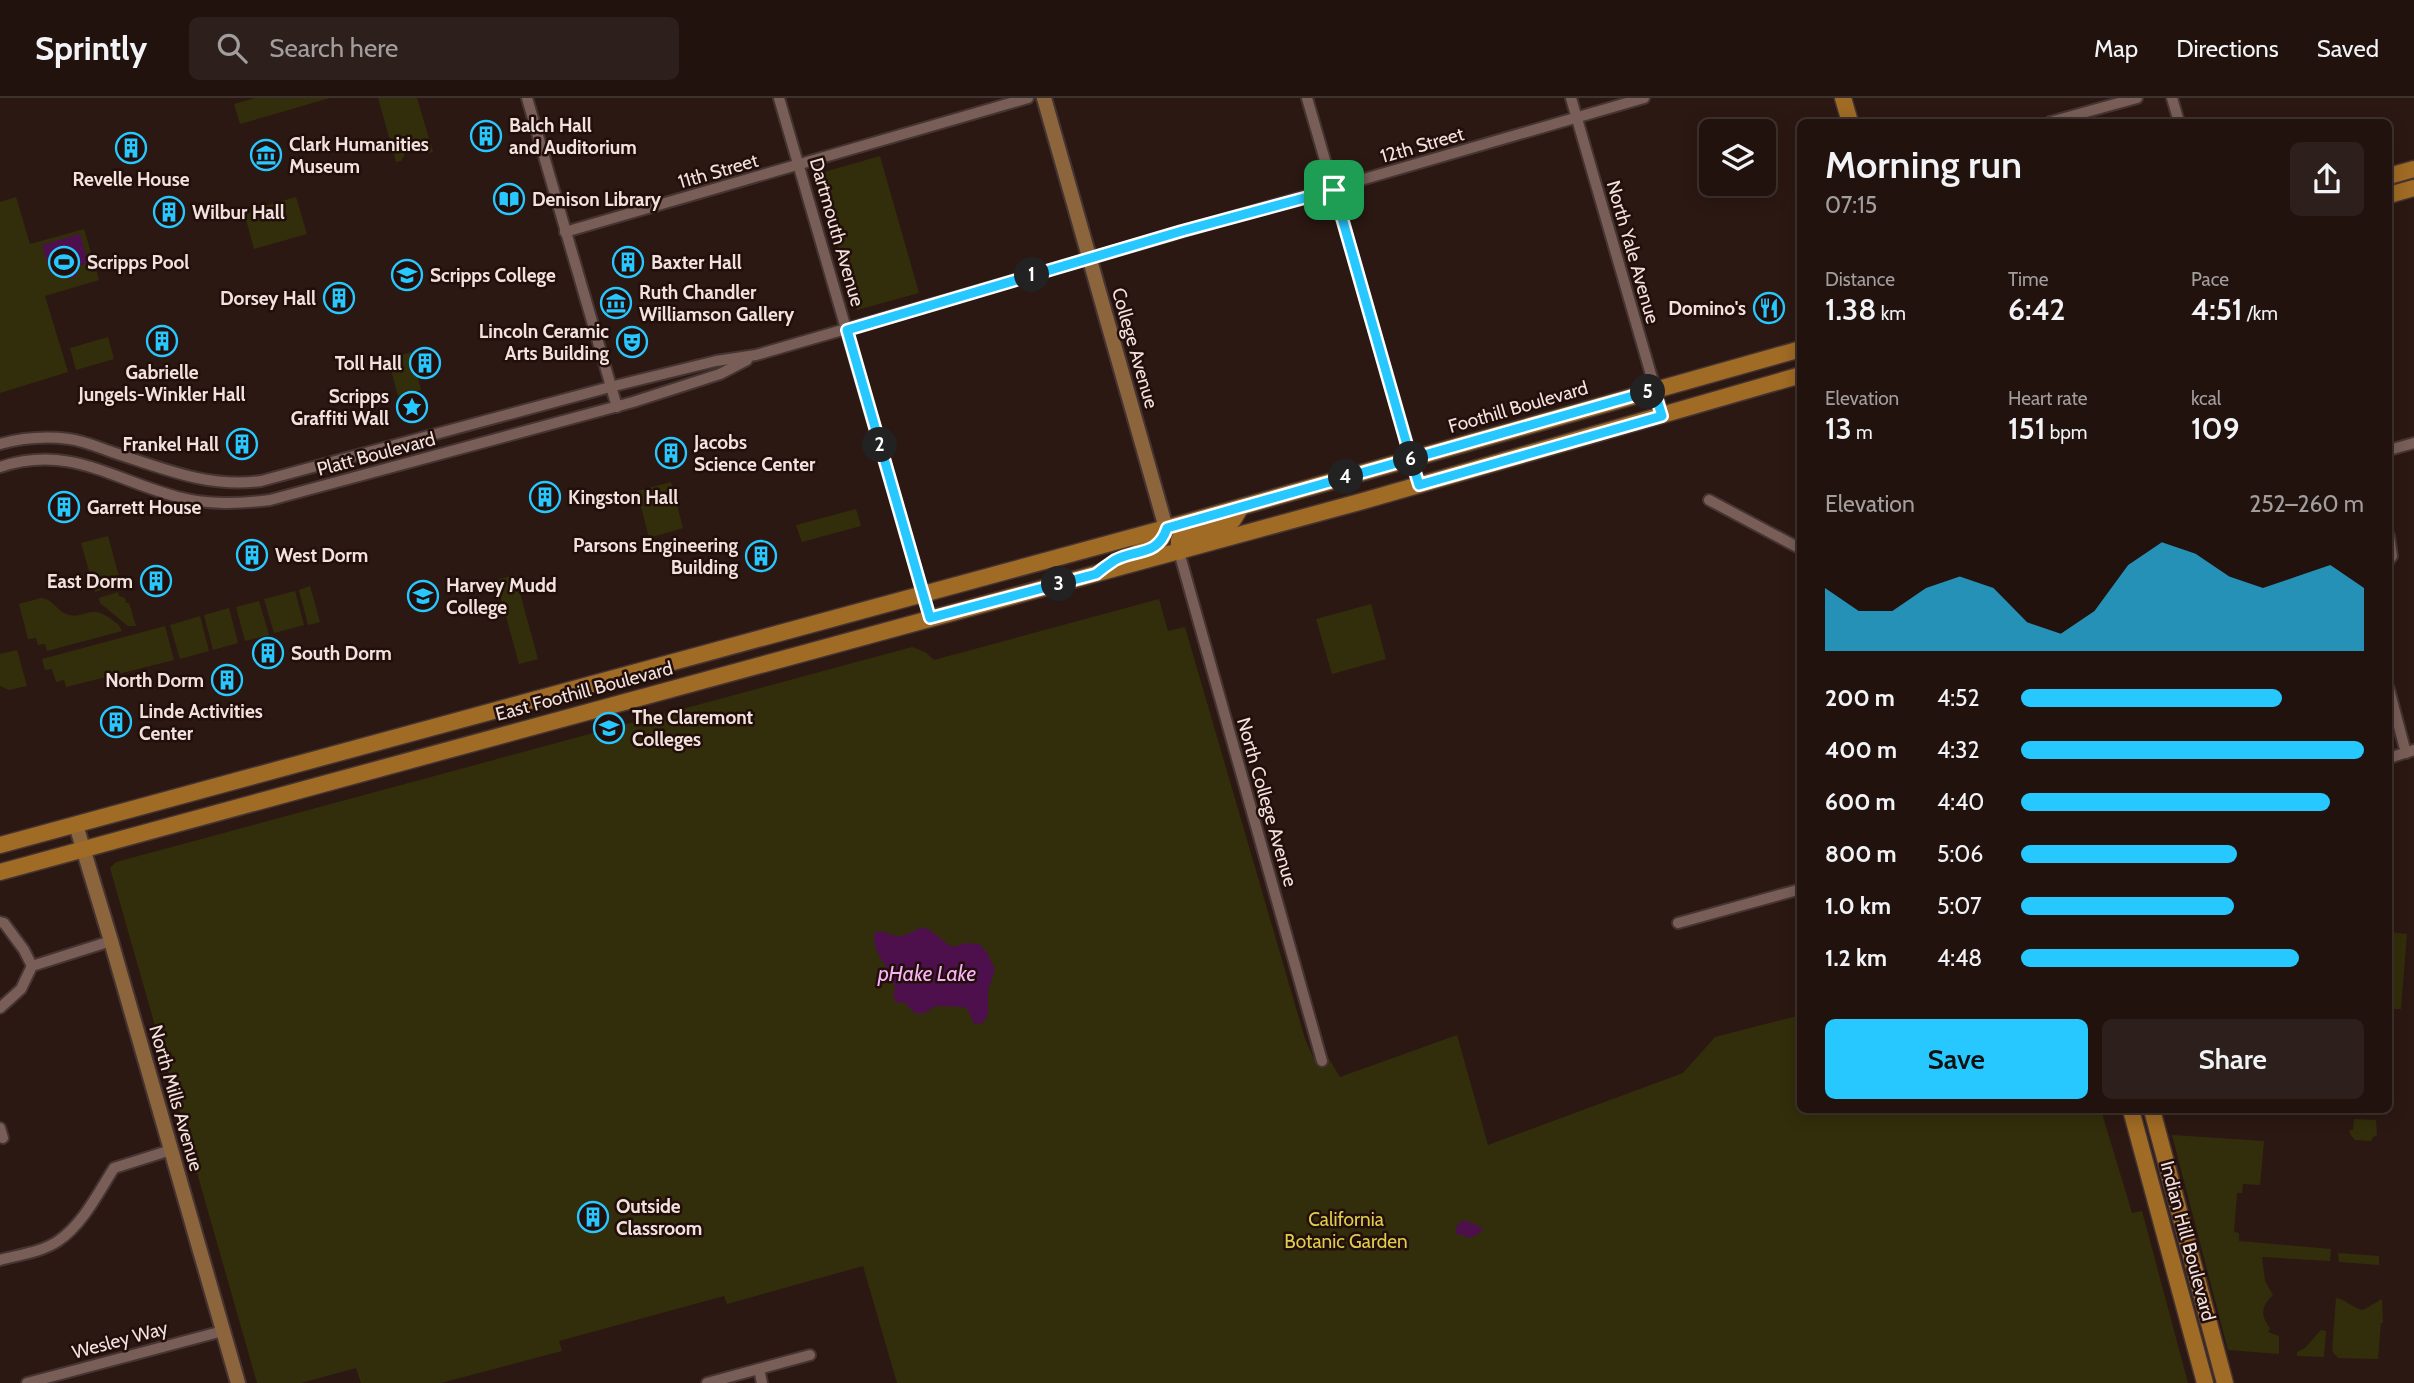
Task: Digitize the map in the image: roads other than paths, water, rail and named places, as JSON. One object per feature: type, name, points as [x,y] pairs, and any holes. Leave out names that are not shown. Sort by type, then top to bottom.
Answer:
[{"type":"main road","name":"College Avenue","points":[[1044,98],[1167,528]]},
{"type":"main road","points":[[1843,98],[1849,119]]},
{"type":"main road","points":[[2392,175],[2414,169]]},
{"type":"main road","points":[[2392,194],[2414,188]]},
{"type":"main road","name":"Foothill Boulevard","points":[[1167,528],[1797,350]]},
{"type":"main road","points":[[1241,507],[1228,524],[1179,540],[1179,552],[1797,376]]},
{"type":"main road","points":[[1096,574],[1116,560],[1157,546],[1167,528]]},
{"type":"main road","name":"East Foothill Boulevard","points":[[0,845],[1167,528]]},
{"type":"main road","name":"East Foothill Boulevard","points":[[0,872],[1179,552]]},
{"type":"main road","name":"North Mills Avenue","points":[[76,825],[238,1383]]},
{"type":"main road","name":"Indian Hill Boulevard","points":[[2132,1113],[2204,1383]]},
{"type":"main road","name":"Indian Hill Boulevard","points":[[2153,1113],[2225,1383]]},
{"type":"street","points":[[527,98],[617,407]]},
{"type":"street","name":"Dartmouth Avenue","points":[[779,98],[930,618]]},
{"type":"street","name":"11th Street","points":[[565,232],[1028,98]]},
{"type":"street","points":[[1307,98],[1419,485]]},
{"type":"street","name":"North Yale Avenue","points":[[1571,98],[1662,416]]},
{"type":"street","name":"12th Street","points":[[847,330],[1644,98]]},
{"type":"street","points":[[2061,119],[2137,98]]},
{"type":"street","points":[[2172,98],[2178,119]]},
{"type":"street","name":"Platt Boulevard","points":[[0,444],[38,438],[72,439],[185,476],[243,484],[610,387],[716,361],[756,355],[847,330]]},
{"type":"street","name":"Platt Boulevard","points":[[0,467],[34,459],[59,459],[82,464],[178,498],[206,503],[270,500],[617,407],[720,374],[756,355]]},
{"type":"street","points":[[2392,449],[2414,443]]},
{"type":"street","points":[[1709,500],[1797,547]]},
{"type":"street","name":"North College Avenue","points":[[1179,552],[1322,1061]]},
{"type":"street","points":[[2392,702],[2410,752],[2392,757]]},
{"type":"street","points":[[1678,923],[1797,890]]},
{"type":"street","points":[[0,922],[4,923],[24,950],[32,966]]},
{"type":"street","points":[[0,1008],[21,989],[32,966],[111,942]]},
{"type":"street","points":[[0,1260],[57,1242],[83,1217],[114,1167],[171,1150]]},
{"type":"street","name":"Wesley Way","points":[[27,1383],[223,1331]]},
{"type":"street","points":[[707,1383],[810,1355]]},
{"type":"street","points":[[759,1369],[762,1383]]},
{"type":"water","points":[[80,234],[88,263],[78,266],[78,273],[73,278],[67,278],[62,271],[51,274],[42,245]]},
{"type":"water","name":"pHake Lake","points":[[923,927],[953,947],[966,943],[979,944],[987,952],[995,970],[988,991],[988,1014],[983,1023],[974,1024],[964,1007],[936,1006],[923,1014],[915,1013],[904,1002],[897,1003],[893,997],[893,980],[876,949],[875,932],[899,936]]},
{"type":"water","points":[[1464,1220],[1481,1227],[1482,1231],[1471,1238],[1455,1233],[1458,1224]]},
{"type":"place","name":"Balch Hall and Auditorium","points":[[486,136]]},
{"type":"place","name":"Revelle House","points":[[131,148]]},
{"type":"place","name":"Clark Humanities Museum","points":[[266,155]]},
{"type":"place","name":"Denison Library","points":[[509,199]]},
{"type":"place","name":"Wilbur Hall","points":[[169,212]]},
{"type":"place","name":"Scripps Pool","points":[[64,262]]},
{"type":"place","name":"Baxter Hall","points":[[628,262]]},
{"type":"place","name":"Scripps College","points":[[407,275]]},
{"type":"place","name":"Dorsey Hall","points":[[339,298]]},
{"type":"place","name":"Ruth Chandler Williamson Gallery","points":[[616,303]]},
{"type":"place","name":"Domino's","points":[[1769,308]]},
{"type":"place","name":"Gabrielle Jungels-Winkler Hall","points":[[162,341]]},
{"type":"place","name":"Lincoln Ceramic Arts Building","points":[[632,342]]},
{"type":"place","name":"Toll Hall","points":[[425,363]]},
{"type":"place","name":"Scripps Graffiti Wall","points":[[412,407]]},
{"type":"place","name":"Frankel Hall","points":[[242,444]]},
{"type":"place","name":"Jacobs Science Center","points":[[671,453]]},
{"type":"place","name":"Kingston Hall","points":[[545,497]]},
{"type":"place","name":"Garrett House","points":[[64,507]]},
{"type":"place","name":"West Dorm","points":[[252,555]]},
{"type":"place","name":"Parsons Engineering Building","points":[[761,556]]},
{"type":"place","name":"East Dorm","points":[[156,581]]},
{"type":"place","name":"Harvey Mudd College","points":[[423,596]]},
{"type":"place","name":"South Dorm","points":[[268,653]]},
{"type":"place","name":"North Dorm","points":[[227,680]]},
{"type":"place","name":"Linde Activities Center","points":[[116,722]]},
{"type":"place","name":"The Claremont Colleges","points":[[609,728]]},
{"type":"place","name":"Outside Classroom","points":[[593,1217]]},
{"type":"park label","name":"California Botanic Garden","points":[[1346,1230]]}]
